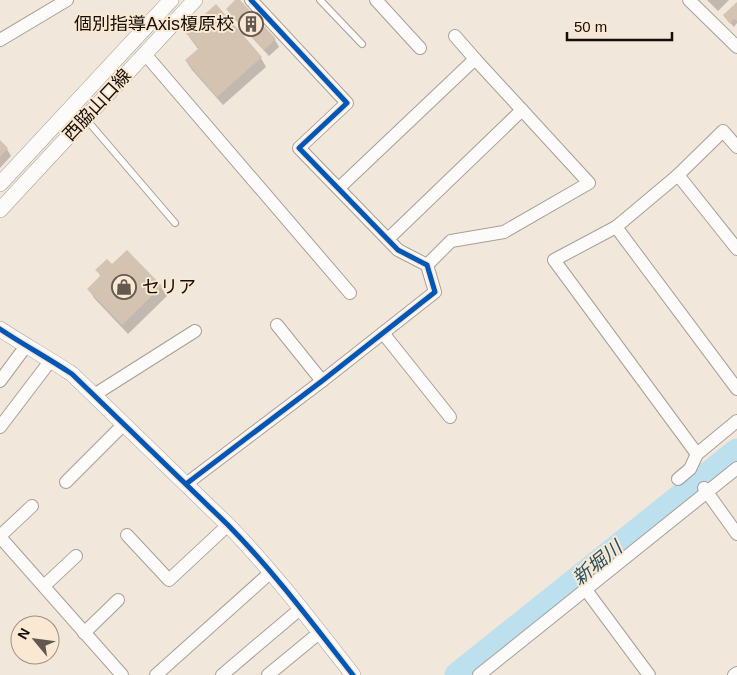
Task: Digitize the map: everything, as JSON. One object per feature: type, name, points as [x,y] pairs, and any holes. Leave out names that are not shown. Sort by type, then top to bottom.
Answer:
[{"type":"street","points":[[0,40],[66,0]]},
{"type":"street","name":"西脇山口線","points":[[0,184],[172,0]]},
{"type":"street","name":"西脇山口線","points":[[0,210],[195,0]]},
{"type":"street","points":[[186,484],[435,292],[427,265],[398,250],[299,148],[347,103],[251,0]]},
{"type":"street","points":[[376,0],[420,48]]},
{"type":"street","points":[[689,0],[737,47]]},
{"type":"street","points":[[427,265],[450,241],[504,232],[589,183],[455,36]]},
{"type":"street","points":[[145,54],[350,293]]},
{"type":"street","points":[[339,188],[475,59]]},
{"type":"street","points":[[388,239],[522,110]]},
{"type":"street","points":[[697,454],[554,260],[616,227],[678,175],[723,131],[737,147]]},
{"type":"street","points":[[678,175],[737,248]]},
{"type":"street","points":[[616,227],[737,389]]},
{"type":"street","points":[[276,325],[322,381]]},
{"type":"street","points":[[0,329],[72,374],[228,525],[252,549],[353,675]]},
{"type":"street","points":[[94,395],[195,331]]},
{"type":"street","points":[[384,333],[450,417]]},
{"type":"street","points":[[0,381],[26,346]]},
{"type":"street","points":[[0,427],[51,360]]},
{"type":"street","points":[[678,480],[692,471],[697,454],[737,421]]},
{"type":"street","points":[[66,482],[124,424]]},
{"type":"street","points":[[484,673],[706,490],[737,468]]},
{"type":"street","points":[[706,490],[737,534]]},
{"type":"street","points":[[32,506],[0,536],[122,675]]},
{"type":"street","points":[[127,535],[169,580],[228,525]]},
{"type":"street","points":[[44,586],[76,556]]},
{"type":"street","points":[[156,675],[271,572]]},
{"type":"street","points":[[586,590],[649,675]]},
{"type":"street","points":[[84,632],[118,600]]},
{"type":"street","points":[[222,675],[300,609]]},
{"type":"street","points":[[268,675],[319,633]]},
{"type":"lane","points":[[320,0],[362,44]]},
{"type":"lane","points":[[85,118],[175,223]]},
{"type":"building","name":"個別指導Axis榎原校","points":[[235,0],[240,0],[276,39],[264,50],[226,9]]},
{"type":"building","points":[[737,2],[737,21],[734,19],[730,24],[723,15]]},
{"type":"building","points":[[216,4],[262,57],[217,97],[185,60],[199,48],[185,32]]},
{"type":"building","points":[[0,140],[8,148],[0,157]]},
{"type":"building","points":[[127,250],[162,286],[122,325],[87,289],[101,275],[95,270],[107,259],[112,264]]},
{"type":"waterway","name":"新堀川","points":[[457,675],[737,451]]},
{"type":"cycle path","points":[[186,484],[435,292],[427,265],[398,250],[299,148],[347,103],[251,0]]},
{"type":"cycle path","points":[[0,329],[72,374],[228,525],[277,580],[353,675]]},
{"type":"place","name":"個別指導Axis榎原校","points":[[251,24]]},
{"type":"place","name":"セリア","points":[[124,287]]}]
